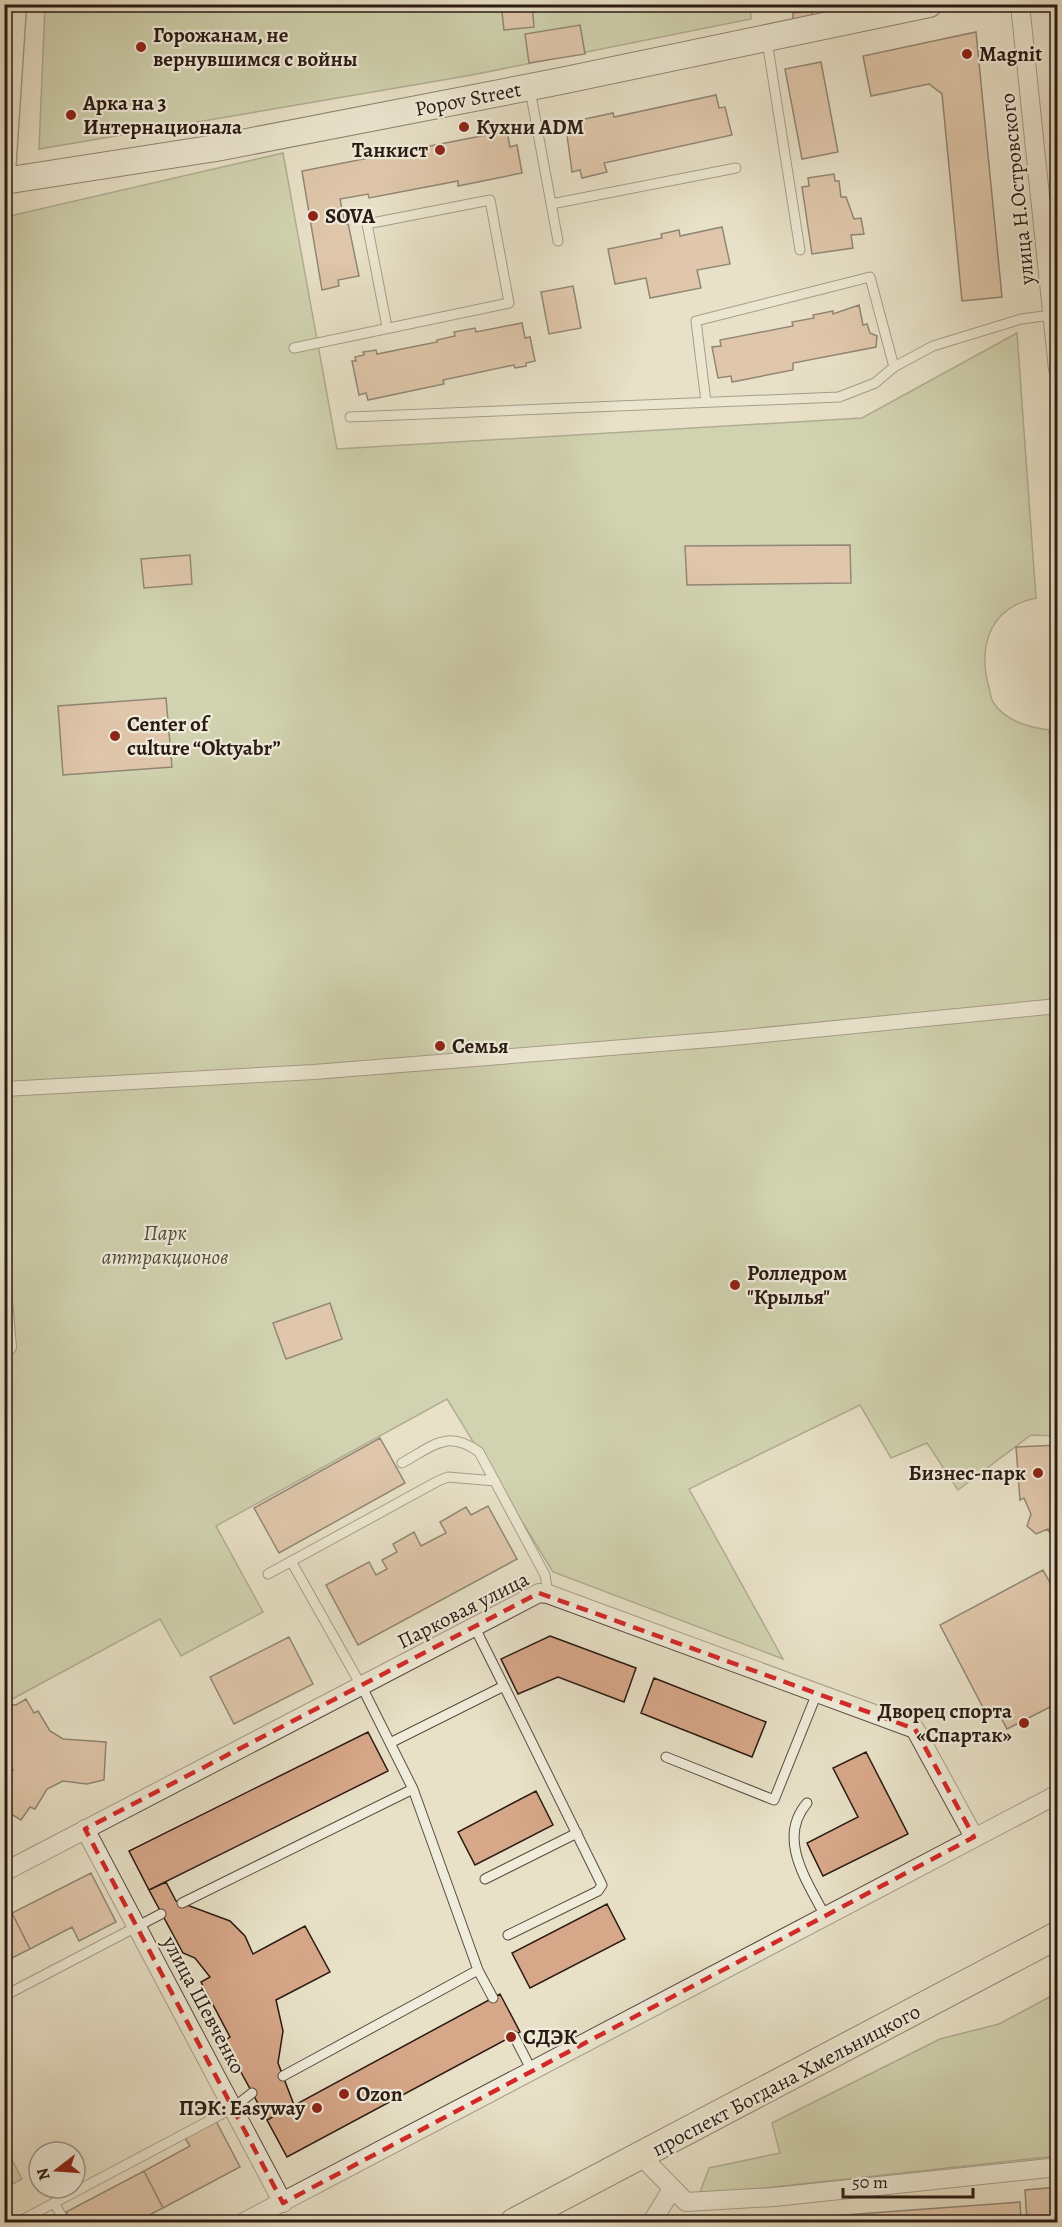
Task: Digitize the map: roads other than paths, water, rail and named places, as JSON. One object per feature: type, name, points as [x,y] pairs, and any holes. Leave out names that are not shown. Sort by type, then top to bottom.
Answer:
[{"type":"main road","name":"Popov Street","points":[[4,181],[216,148],[530,87],[929,4]]},
{"type":"main road","name":"проспект Богдана Хмельницкого","points":[[514,2223],[1058,1935]]},
{"type":"street","points":[[4,172],[15,4]]},
{"type":"street","name":"улица Н.Островского","points":[[1020,4],[1058,369]]},
{"type":"street","points":[[4,1089],[314,1072],[723,1039],[1058,1006]]},
{"type":"street","points":[[4,1288],[9,1347]]},
{"type":"street","name":"Парковая улица","points":[[4,1872],[362,1687],[534,1594],[548,1594],[915,1729],[974,1838]]},
{"type":"street","points":[[244,2223],[1058,1794]]},
{"type":"street","name":"улица Шевченко","points":[[85,1829],[283,2203]]},
{"type":"street","points":[[642,2157],[686,2202],[774,2198],[1058,2167]]},
{"type":"street","points":[[652,2223],[672,2189]]},
{"type":"lane","points":[[767,38],[800,250]]},
{"type":"lane","points":[[530,87],[558,241]]},
{"type":"lane","points":[[551,204],[736,168]]},
{"type":"lane","points":[[294,348],[509,303],[490,200],[367,224],[387,327]]},
{"type":"lane","points":[[706,402],[696,321],[870,277],[894,366]]},
{"type":"lane","points":[[350,417],[839,397],[875,383],[894,366],[933,346],[1021,319],[1052,315]]},
{"type":"lane","points":[[402,1463],[444,1441],[464,1441],[479,1452],[545,1575],[548,1594]]},
{"type":"lane","points":[[268,1574],[438,1481],[448,1477],[495,1481]]},
{"type":"lane","points":[[291,1561],[362,1687],[413,1789],[478,1970],[493,1998]]},
{"type":"lane","points":[[474,1626],[601,1881],[601,1888],[508,1935]]},
{"type":"lane","points":[[390,1743],[504,1686]]},
{"type":"lane","points":[[666,1757],[774,1800],[817,1693]]},
{"type":"lane","points":[[182,1903],[413,1789]]},
{"type":"lane","points":[[807,1803],[794,1826],[794,1850],[825,1916]]},
{"type":"lane","points":[[485,1879],[577,1833]]},
{"type":"lane","points":[[4,1996],[161,1914]]},
{"type":"lane","points":[[283,2076],[478,1970]]},
{"type":"lane","points":[[514,2036],[532,2071]]},
{"type":"lane","points":[[18,2223],[233,2108],[252,2093]]},
{"type":"lane","points":[[54,2203],[61,2215]]},
{"type":"place","name":"Горожанам, не вернувшимся с войны","points":[[141,47]]},
{"type":"place","name":"Magnit","points":[[967,54]]},
{"type":"place","name":"Арка на 3 Интернационала","points":[[71,115]]},
{"type":"place","name":"Кухни ADM","points":[[464,127]]},
{"type":"place","name":"Танкист","points":[[440,150]]},
{"type":"place","name":"SOVA","points":[[313,216]]},
{"type":"place","name":"Center of culture “Oktyabr”","points":[[115,736]]},
{"type":"place","name":"Семья","points":[[440,1046]]},
{"type":"place","name":"Ролледром \"Крылья\"","points":[[735,1285]]},
{"type":"place","name":"Бизнес-парк","points":[[1038,1473]]},
{"type":"place","name":"Дворец спорта «Спартак»","points":[[1024,1723]]},
{"type":"place","name":"СДЭК","points":[[511,2037]]},
{"type":"place","name":"Ozon","points":[[344,2094]]},
{"type":"place","name":"ПЭК: Easyway","points":[[317,2108]]},
{"type":"park label","name":"Парк аттракционов","points":[[165,1245]]}]
